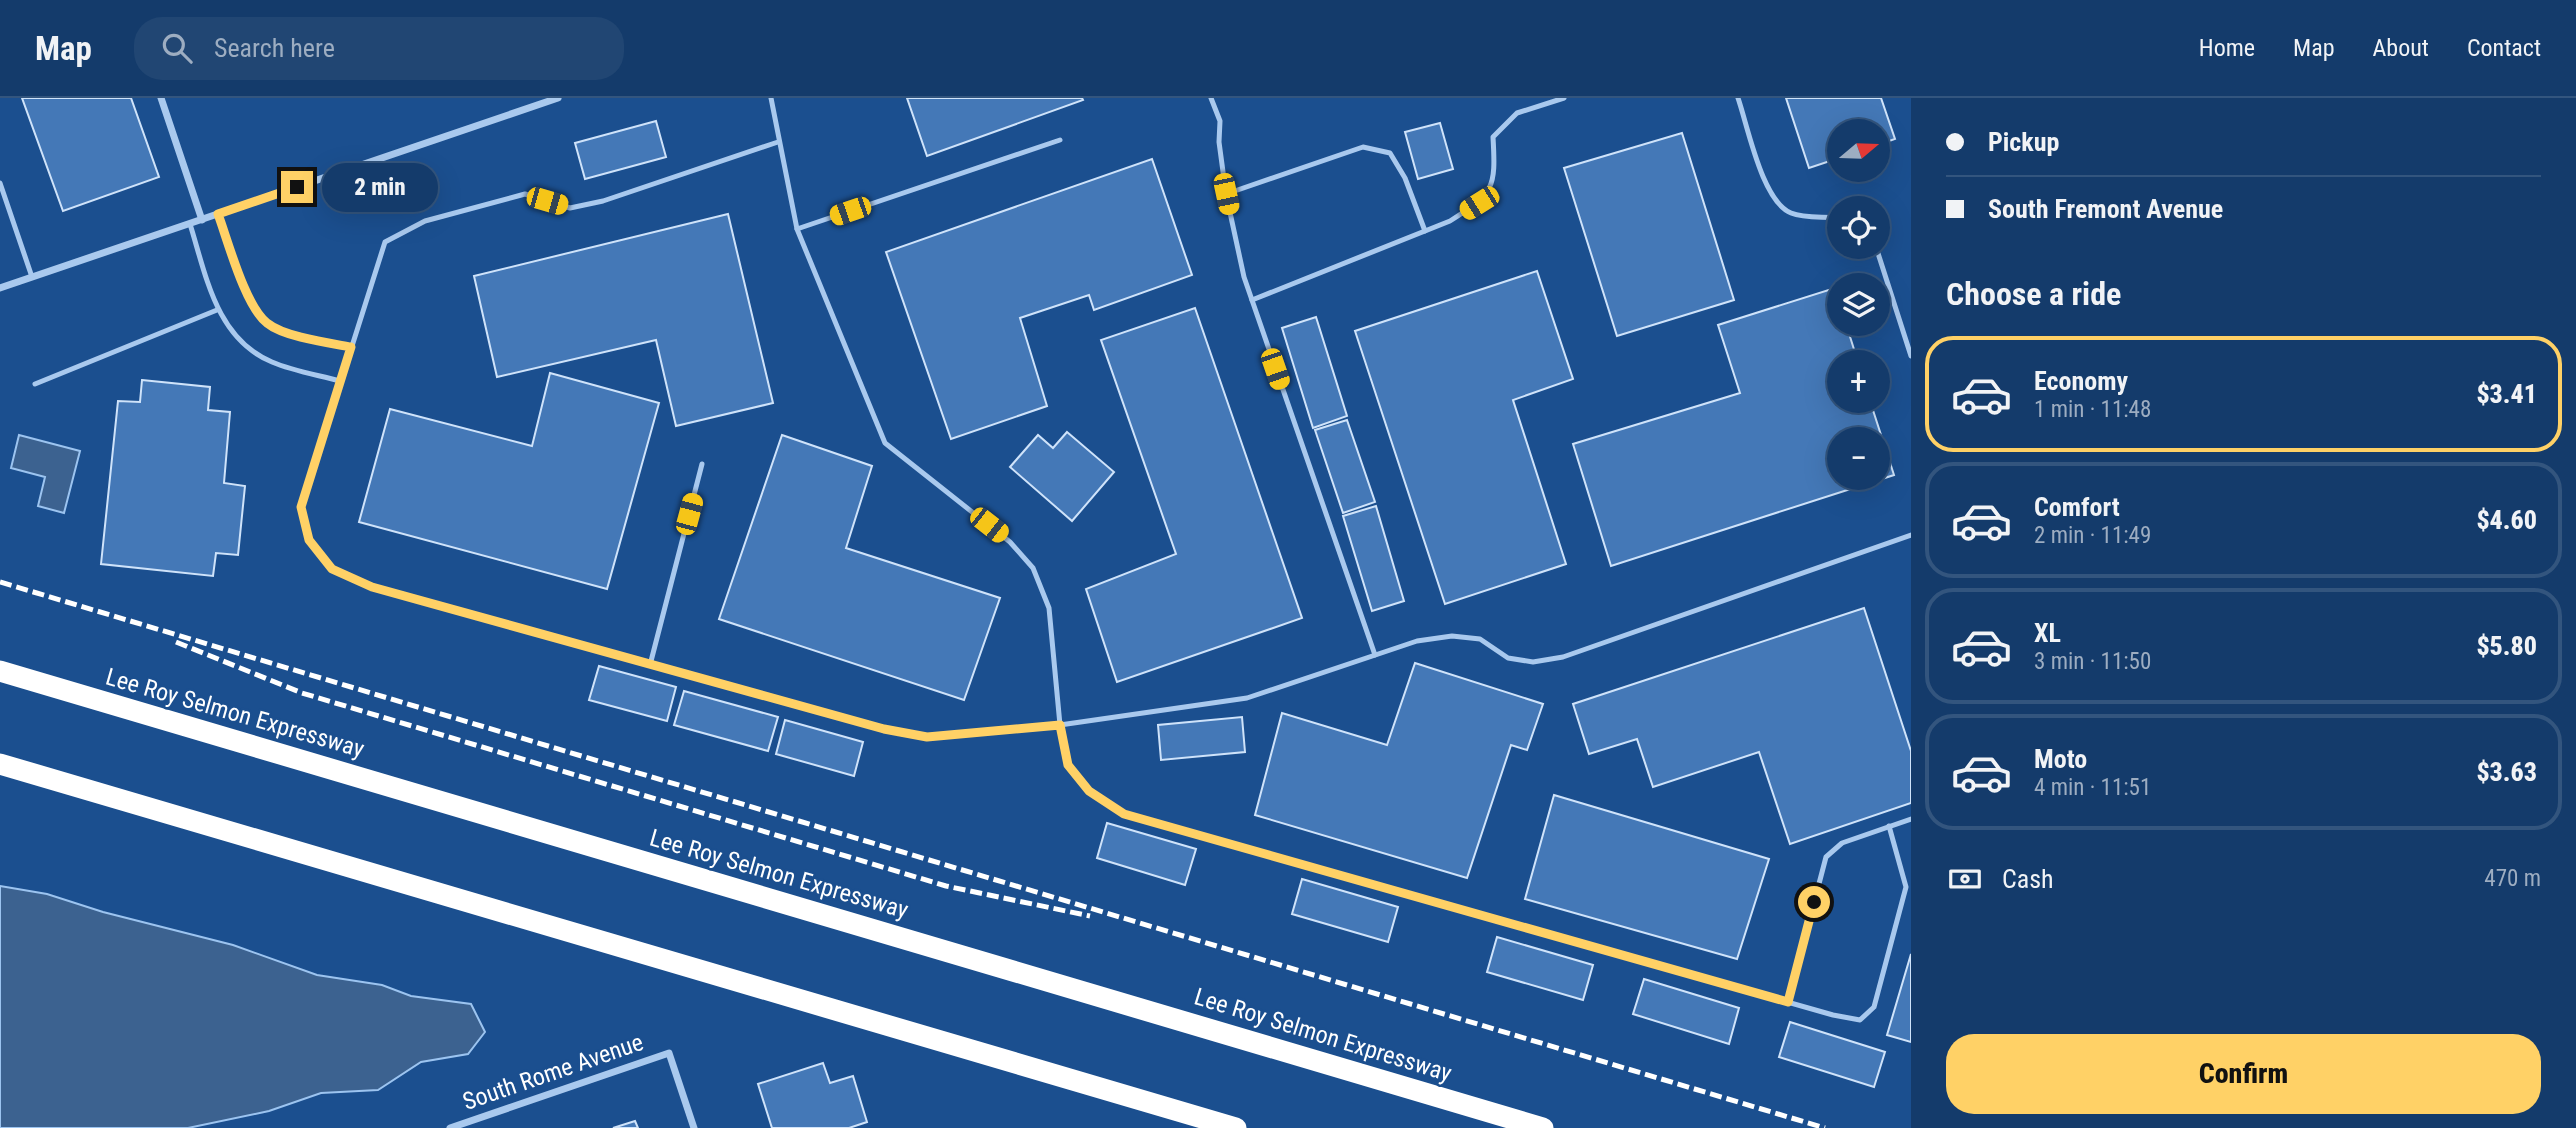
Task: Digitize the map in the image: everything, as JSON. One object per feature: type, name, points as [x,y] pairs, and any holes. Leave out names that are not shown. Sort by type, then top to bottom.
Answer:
[{"type":"highway","name":"Lee Roy Selmon Expressway","points":[[0,671],[1543,1128]]},
{"type":"highway","points":[[0,764],[1236,1128]]},
{"type":"street","points":[[161,98],[202,220]]},
{"type":"street","points":[[0,288],[558,98]]},
{"type":"street","name":"South Rome Avenue","points":[[450,1128],[669,1052],[694,1128]]},
{"type":"lane","points":[[771,98],[797,229],[885,443],[1010,542],[1033,568],[1049,608],[1060,725],[1068,765],[1089,791],[1124,814],[1860,1020],[1874,1007],[1906,887],[1889,826]]},
{"type":"lane","points":[[1211,98],[1220,121],[1219,142],[1226,194],[1244,277],[1375,654]]},
{"type":"lane","points":[[1252,300],[1450,221],[1479,203],[1492,186],[1493,137],[1517,113],[1564,98]]},
{"type":"lane","points":[[1738,98],[1767,189],[1781,207],[1799,216],[1827,217]]},
{"type":"lane","points":[[797,229],[1059,140]]},
{"type":"lane","points":[[778,142],[603,201],[570,208],[525,194],[425,221],[386,242],[301,507],[309,540],[332,569],[372,587],[884,729],[927,737],[1060,725],[1247,698],[1417,641],[1452,636],[1480,639],[1508,658],[1533,662],[1563,657],[1911,535]]},
{"type":"lane","points":[[1226,194],[1363,147],[1390,153],[1405,178],[1425,231]]},
{"type":"lane","points":[[0,183],[32,278]]},
{"type":"lane","points":[[218,214],[253,307],[268,324],[301,337],[351,347]]},
{"type":"lane","points":[[190,224],[217,310],[237,339],[271,362],[340,381]]},
{"type":"lane","points":[[1880,259],[1911,356]]},
{"type":"lane","points":[[36,384],[217,310]]},
{"type":"lane","points":[[650,665],[702,464]]},
{"type":"lane","points":[[1788,1002],[1826,857],[1842,843],[1911,819]]},
{"type":"water","points":[[19,435],[80,451],[64,513],[38,506],[45,477],[11,468]]},
{"type":"water","points":[[0,886],[47,894],[103,912],[233,945],[317,975],[382,985],[411,996],[471,1004],[485,1032],[468,1054],[421,1062],[378,1090],[321,1093],[269,1111],[188,1128],[0,1128]]},
{"type":"building","points":[[22,98],[131,98],[159,177],[63,211]]},
{"type":"building","points":[[907,98],[1082,98],[1083,100],[927,156]]},
{"type":"building","points":[[1786,98],[1881,98],[1888,119],[1827,119],[1827,162],[1809,168]]},
{"type":"building","points":[[656,121],[666,157],[585,179],[575,143]]},
{"type":"building","points":[[1440,123],[1453,169],[1418,179],[1405,132]]},
{"type":"building","points":[[1890,124],[1895,139],[1890,141]]},
{"type":"building","points":[[1682,133],[1734,300],[1617,336],[1564,168]]},
{"type":"building","points":[[1152,159],[1192,275],[1094,310],[1089,295],[1020,318],[1047,406],[951,439],[886,252]]},
{"type":"building","points":[[728,214],[773,403],[676,426],[656,340],[497,377],[474,276]]},
{"type":"building","points":[[1537,271],[1573,379],[1513,400],[1566,564],[1445,604],[1355,331]]},
{"type":"building","points":[[1827,291],[1827,336],[1850,336],[1854,350],[1827,350],[1827,413],[1874,413],[1878,427],[1827,427],[1827,490],[1847,490],[1611,566],[1573,444],[1740,393],[1718,325]]},
{"type":"building","points":[[1195,308],[1302,618],[1117,682],[1086,589],[1176,554],[1101,340]]},
{"type":"building","points":[[1316,317],[1347,416],[1313,428],[1282,328]]},
{"type":"building","points":[[550,373],[659,403],[607,589],[359,522],[390,409],[532,446]]},
{"type":"building","points":[[142,380],[210,387],[208,410],[230,412],[224,483],[245,486],[238,555],[216,553],[213,576],[101,564],[118,401],[140,402]]},
{"type":"building","points":[[1347,420],[1375,502],[1343,513],[1315,430]]},
{"type":"building","points":[[1067,432],[1114,472],[1072,521],[1010,467],[1038,435],[1053,448]]},
{"type":"building","points":[[782,435],[872,466],[846,548],[1000,598],[964,700],[719,619]]},
{"type":"building","points":[[1376,506],[1404,601],[1372,611],[1343,516]]},
{"type":"building","points":[[1864,608],[1911,751],[1911,803],[1790,844],[1759,752],[1653,787],[1637,739],[1589,754],[1573,704]]},
{"type":"building","points":[[1415,663],[1543,704],[1527,750],[1511,745],[1467,878],[1255,815],[1282,713],[1387,745]]},
{"type":"building","points":[[599,666],[676,687],[667,721],[589,700]]},
{"type":"building","points":[[684,691],[778,717],[768,751],[674,725]]},
{"type":"building","points":[[1242,717],[1245,752],[1161,760],[1158,725]]},
{"type":"building","points":[[785,720],[863,742],[854,776],[776,754]]},
{"type":"building","points":[[1554,795],[1769,859],[1737,959],[1525,899]]},
{"type":"building","points":[[1107,823],[1196,849],[1185,885],[1097,858]]},
{"type":"building","points":[[1302,879],[1398,907],[1388,942],[1292,914]]},
{"type":"building","points":[[1497,937],[1593,965],[1583,1000],[1487,972]]},
{"type":"building","points":[[1911,954],[1911,1042],[1887,1035]]},
{"type":"building","points":[[1644,979],[1739,1008],[1729,1044],[1633,1014]]},
{"type":"building","points":[[1790,1022],[1885,1052],[1874,1087],[1779,1057]]},
{"type":"building","points":[[823,1063],[830,1083],[853,1076],[867,1122],[849,1128],[772,1128],[758,1084]]},
{"type":"building","points":[[635,1121],[638,1128],[613,1128]]},
{"type":"railway","points":[[0,582],[1825,1128]]},
{"type":"railway","points":[[176,642],[302,693],[946,886],[1090,916]]},
{"type":"route","points":[[297,187],[218,214],[253,307],[268,324],[301,337],[351,347],[301,507],[309,540],[332,569],[372,587],[884,729],[927,737],[1060,725],[1068,765],[1089,791],[1124,814],[1788,1002],[1814,902]]}]
